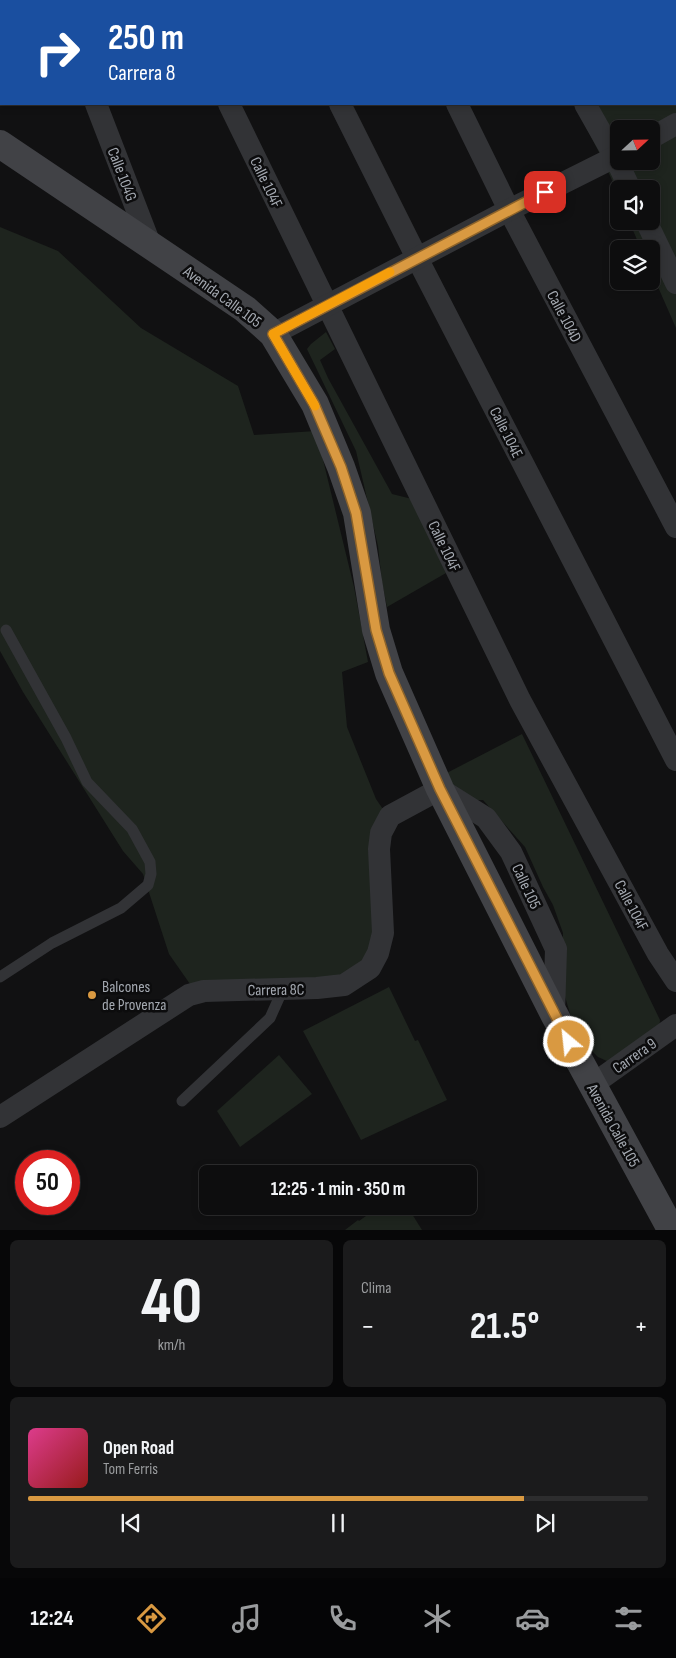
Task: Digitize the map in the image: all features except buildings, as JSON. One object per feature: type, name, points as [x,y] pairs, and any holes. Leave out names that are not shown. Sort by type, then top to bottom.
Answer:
[{"type":"main road","name":"Avenida Calle 105","points":[[0,144],[246,309],[273,334],[314,404],[341,467],[356,513],[376,630],[389,673],[440,789],[554,1014],[672,1230]]},
{"type":"street","name":"Calle 104G","points":[[96,105],[150,244]]},
{"type":"street","name":"Calle 104F","points":[[229,105],[520,700],[658,954],[676,981]]},
{"type":"street","name":"Calle 104E","points":[[340,105],[417,258],[676,760]]},
{"type":"street","name":"Calle 104D","points":[[457,105],[509,210],[676,527]]},
{"type":"street","points":[[586,105],[610,145]]},
{"type":"street","points":[[660,133],[676,124]]},
{"type":"street","points":[[273,334],[509,210],[610,160]]},
{"type":"street","points":[[650,230],[676,283]]},
{"type":"street","name":"Carrera 8C","points":[[0,1117],[190,995],[204,991],[317,988],[344,985],[370,968],[378,953],[383,933],[379,849],[381,833],[390,816],[440,789]]},
{"type":"street","name":"Carrera 9","points":[[592,1085],[676,1027]]},
{"type":"lane","points":[[0,977],[52,944],[121,908],[148,884],[151,874],[150,862],[132,830],[87,782],[62,731],[6,630]]},
{"type":"lane","points":[[182,1101],[270,1018],[283,989]]},
{"type":"shaded area","points":[[575,105],[676,105],[676,328],[659,290],[660,240],[637,240],[633,230],[660,230],[660,180],[612,180]]},
{"type":"shaded area","points":[[0,227],[58,251],[141,328],[238,386],[254,435],[316,431],[354,587],[368,662],[342,672],[347,727],[376,799],[387,815],[375,955],[330,982],[190,984],[169,954],[143,874],[123,851],[23,692],[0,651]]},
{"type":"shaded area","points":[[326,332],[335,349],[320,360],[328,378],[392,494],[412,499],[446,573],[387,607],[378,546],[356,451],[307,349]]},
{"type":"shaded area","points":[[522,734],[660,1020],[659,1032],[609,1062],[598,1057],[578,1035],[564,993],[562,972],[563,933],[553,905],[525,847],[483,800],[470,800],[439,777]]},
{"type":"shaded area","points":[[389,987],[415,1041],[418,1040],[447,1100],[361,1140],[303,1031]]},
{"type":"shaded area","points":[[279,1055],[312,1094],[240,1147],[217,1111]]},
{"type":"shaded area","points":[[367,1215],[413,1215],[422,1230],[345,1230]]},
{"type":"slow traffic","points":[[315,406],[273,334],[390,272]]},
{"type":"place","name":"Balcones de Provenza","points":[[92,995]]},
{"type":"route","points":[[545,192],[273,334],[314,404],[341,467],[356,513],[376,630],[389,673],[440,789],[569,1042]]}]
